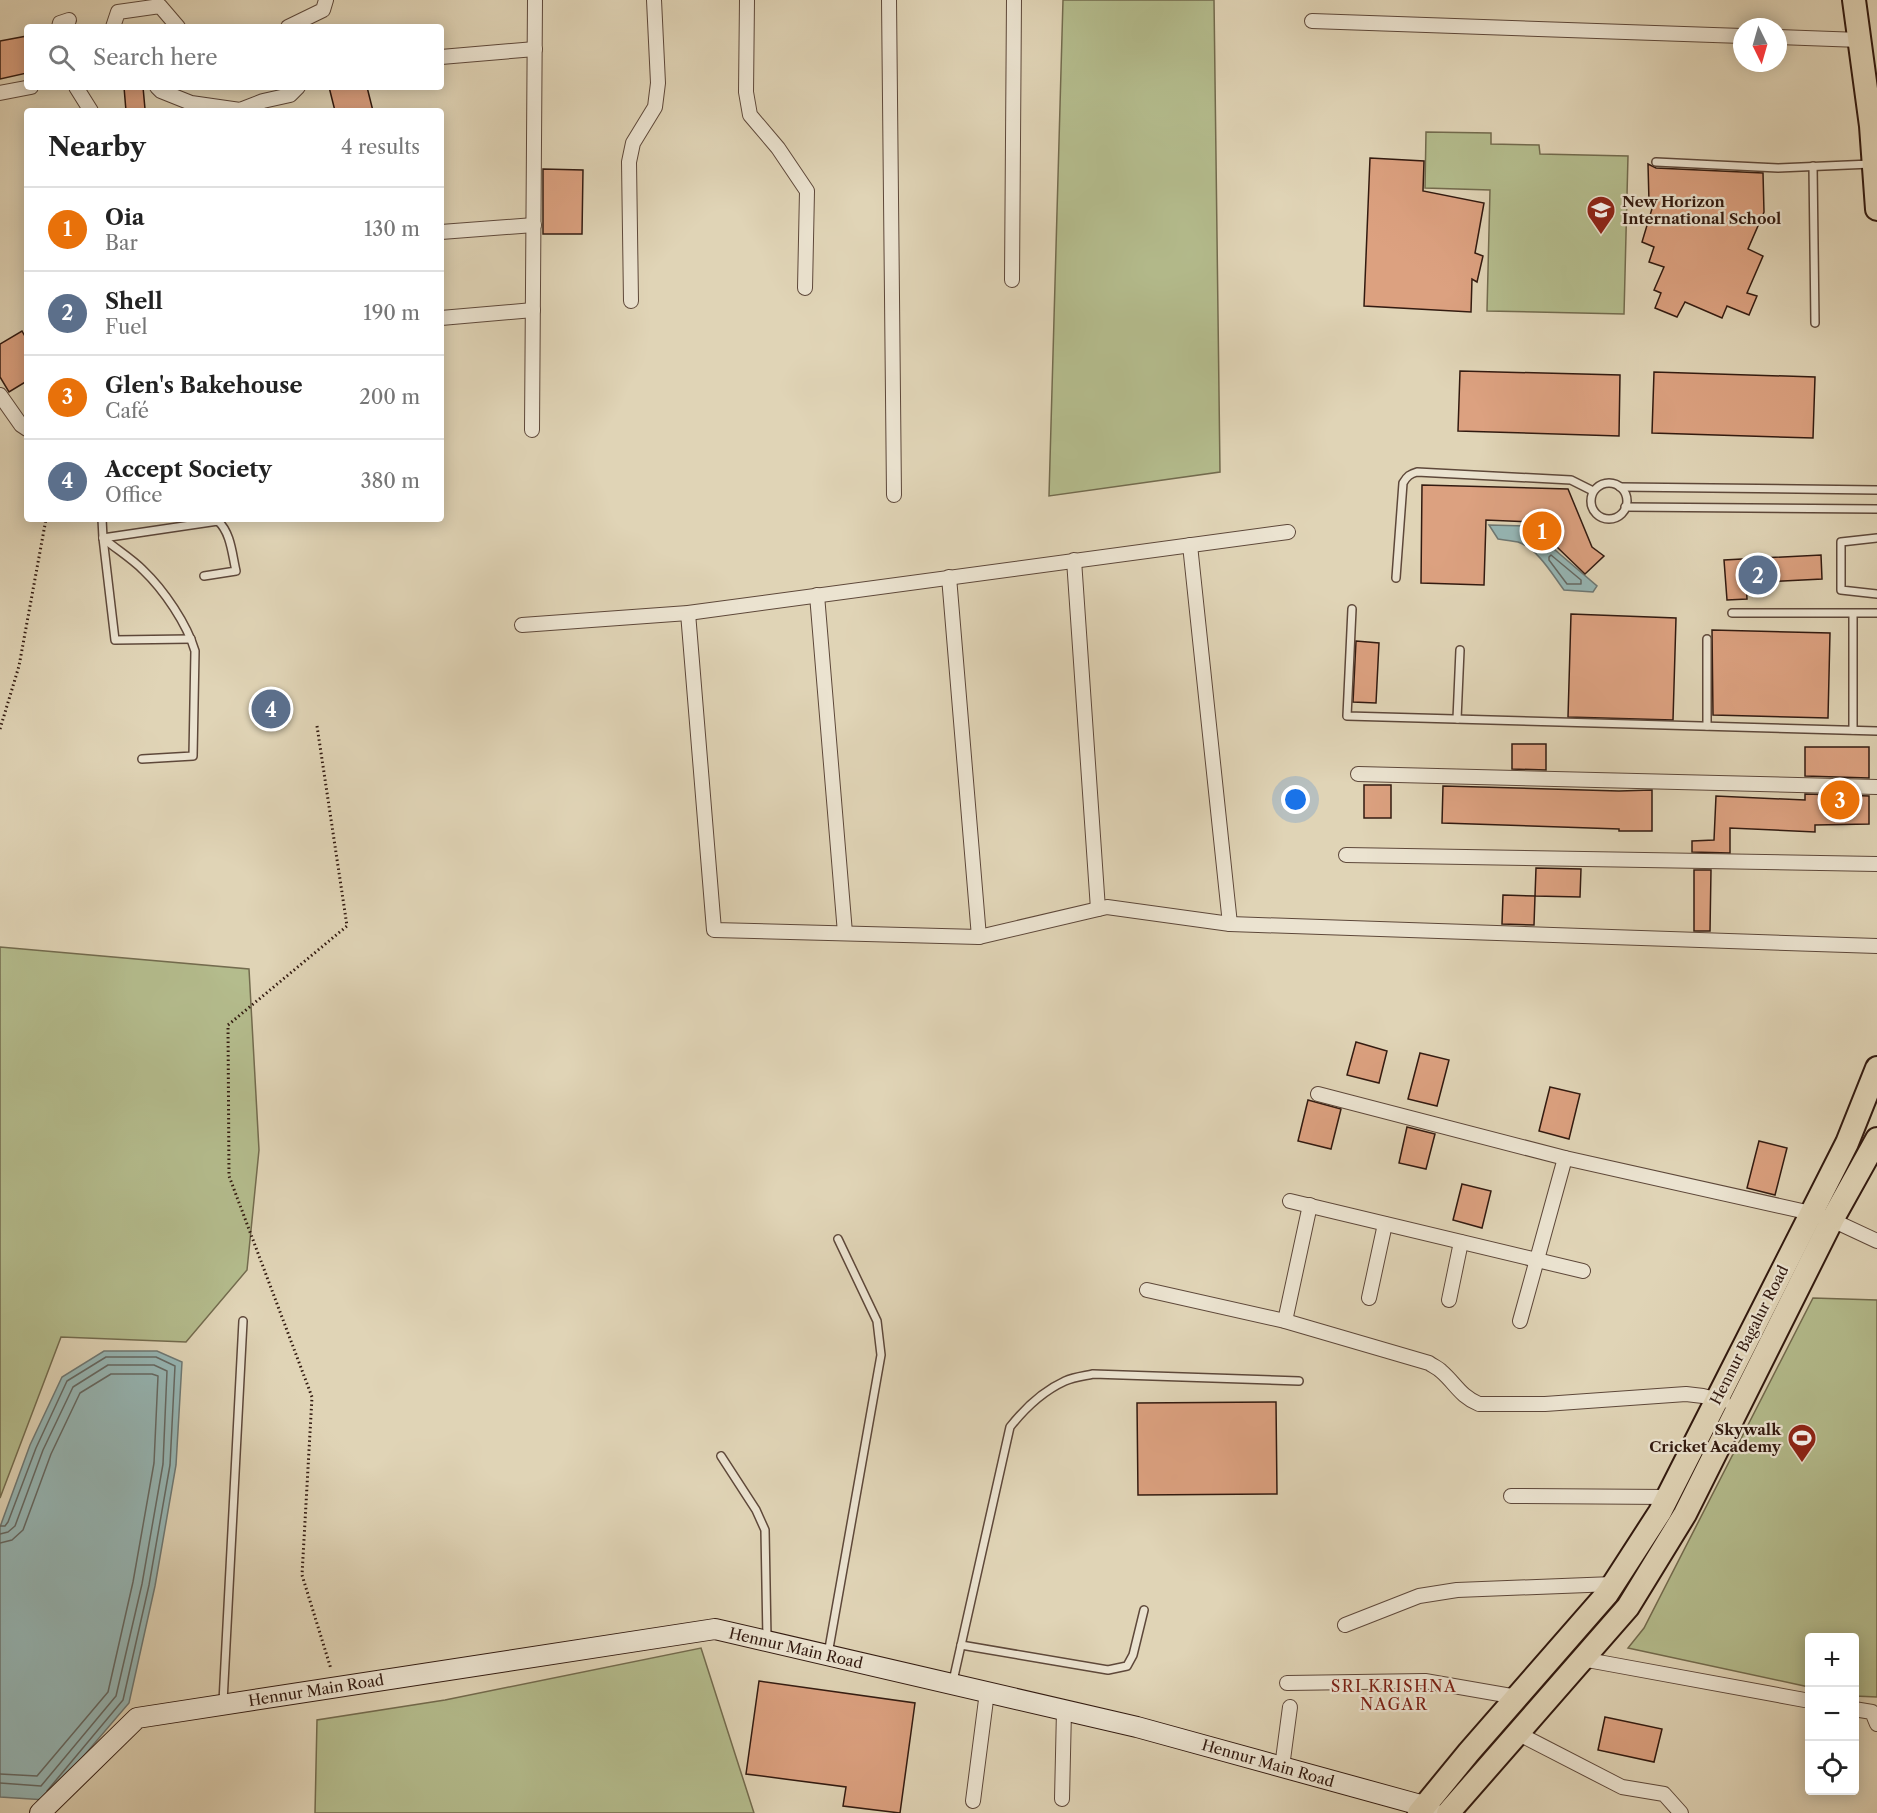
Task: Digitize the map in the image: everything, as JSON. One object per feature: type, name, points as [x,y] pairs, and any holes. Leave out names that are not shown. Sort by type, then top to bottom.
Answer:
[{"type":"main road","points":[[1854,0],[1871,126],[1877,209]]},
{"type":"main road","name":"Hennur Bagalur Road","points":[[1448,1813],[1628,1607],[1679,1524],[1739,1406],[1822,1217],[1847,1143],[1877,1068]]},
{"type":"main road","name":"Hennur Bagalur Road","points":[[1425,1811],[1517,1697],[1607,1594],[1668,1497],[1717,1399],[1822,1217],[1876,1145]]},
{"type":"main road","name":"Hennur Main Road","points":[[40,1813],[137,1718],[715,1629],[1137,1727],[1282,1767],[1425,1811]]},
{"type":"street","points":[[294,24],[323,10],[326,0]]},
{"type":"street","points":[[532,430],[535,0]]},
{"type":"street","points":[[631,301],[628,162],[633,143],[655,107],[658,83],[654,0]]},
{"type":"street","points":[[747,0],[746,92],[750,115],[778,148],[807,191],[805,288]]},
{"type":"street","points":[[889,0],[894,495]]},
{"type":"street","points":[[1012,280],[1014,0]]},
{"type":"street","points":[[114,24],[117,6],[164,3],[176,24]]},
{"type":"street","points":[[1312,21],[1733,36]]},
{"type":"street","points":[[1787,37],[1860,40]]},
{"type":"street","points":[[444,57],[535,49]]},
{"type":"street","points":[[0,93],[24,88]]},
{"type":"street","points":[[78,90],[89,108]]},
{"type":"street","points":[[160,90],[190,103],[227,108]]},
{"type":"street","points":[[247,108],[263,101],[291,95],[295,90]]},
{"type":"street","points":[[444,232],[534,225]]},
{"type":"street","points":[[444,318],[533,310]]},
{"type":"street","points":[[0,395],[24,427]]},
{"type":"street","points":[[522,625],[688,613],[1288,532]]},
{"type":"street","points":[[1190,545],[1230,924]]},
{"type":"street","points":[[1074,560],[1098,909]]},
{"type":"street","points":[[949,577],[979,937]]},
{"type":"street","points":[[817,595],[845,933]]},
{"type":"street","points":[[688,613],[714,930],[979,937],[1107,907],[1230,924],[1877,946]]},
{"type":"street","points":[[1358,774],[1877,787]]},
{"type":"street","points":[[1346,855],[1877,864]]},
{"type":"street","points":[[1318,1094],[1565,1158],[1822,1217],[1877,1241]]},
{"type":"street","points":[[1520,1321],[1565,1158]]},
{"type":"street","points":[[1290,1201],[1583,1271]]},
{"type":"street","points":[[1285,1321],[1310,1205]]},
{"type":"street","points":[[1369,1298],[1385,1224]]},
{"type":"street","points":[[1449,1299],[1461,1242]]},
{"type":"street","points":[[1147,1290],[1285,1321],[1429,1363],[1442,1372],[1459,1392],[1479,1404],[1545,1404],[1686,1394],[1717,1399],[1739,1406]]},
{"type":"street","points":[[1511,1496],[1668,1497]]},
{"type":"street","points":[[1345,1625],[1419,1596],[1436,1593],[1457,1590],[1613,1584]]},
{"type":"street","points":[[1582,1659],[1805,1700]]},
{"type":"street","points":[[1287,1683],[1425,1681],[1517,1697]]},
{"type":"street","points":[[973,1801],[987,1692]]},
{"type":"street","points":[[1282,1767],[1290,1707]]},
{"type":"street","points":[[1062,1799],[1064,1710]]},
{"type":"street","points":[[1859,1710],[1872,1712],[1877,1724]]},
{"type":"street","points":[[1517,1733],[1622,1787],[1664,1794],[1681,1813]]},
{"type":"lane","points":[[1656,162],[1778,168],[1874,164]]},
{"type":"lane","points":[[1813,166],[1815,324]]},
{"type":"lane","points":[[1396,578],[1403,483],[1411,474],[1417,472],[1572,480],[1593,491]]},
{"type":"lane","points":[[1620,487],[1626,496],[1626,507],[1618,516],[1601,518],[1592,509],[1590,503],[1593,491],[1609,483],[1620,487],[1877,490]]},
{"type":"lane","points":[[1626,507],[1877,509]]},
{"type":"lane","points":[[102,522],[115,640],[191,639]]},
{"type":"lane","points":[[103,538],[211,522]]},
{"type":"lane","points":[[204,576],[236,571],[227,534],[219,522]]},
{"type":"lane","points":[[103,538],[144,570],[175,608],[195,651],[193,756],[142,759]]},
{"type":"lane","points":[[1877,538],[1840,542],[1842,590],[1877,594]]},
{"type":"lane","points":[[1352,609],[1347,716],[1877,731]]},
{"type":"lane","points":[[1732,613],[1877,614]]},
{"type":"lane","points":[[1853,615],[1853,730]]},
{"type":"lane","points":[[1707,639],[1707,726]]},
{"type":"lane","points":[[1457,719],[1460,650]]},
{"type":"lane","points":[[828,1655],[881,1355],[877,1321],[838,1239]]},
{"type":"lane","points":[[223,1704],[243,1321]]},
{"type":"lane","points":[[952,1684],[1010,1427],[1040,1396],[1066,1381],[1093,1374],[1299,1381]]},
{"type":"lane","points":[[721,1456],[756,1510],[765,1530],[767,1641]]},
{"type":"lane","points":[[961,1645],[1108,1670],[1118,1669],[1126,1666],[1133,1655],[1144,1610]]},
{"type":"path","points":[[0,729],[19,666],[45,522]]},
{"type":"path","points":[[317,726],[347,926],[228,1025],[229,1176],[312,1397],[302,1575],[337,1687]]},
{"type":"green space","points":[[1063,0],[1214,0],[1220,472],[1049,496]]},
{"type":"green space","points":[[1426,132],[1491,133],[1491,144],[1539,145],[1540,154],[1628,156],[1624,314],[1487,311],[1490,190],[1425,188]]},
{"type":"green space","points":[[0,947],[249,969],[259,1150],[247,1270],[186,1342],[61,1337],[0,1498]]},
{"type":"green space","name":"Skywalk Cricket Academy","points":[[1813,1298],[1877,1300],[1877,1697],[1859,1696],[1859,1633],[1805,1633],[1805,1686],[1628,1648],[1644,1628]]},
{"type":"green space","points":[[701,1648],[754,1813],[315,1813],[317,1720],[445,1700]]},
{"type":"water","points":[[1489,525],[1527,526],[1597,586],[1593,592],[1564,590],[1532,550],[1518,542],[1498,539]]},
{"type":"water","points":[[104,1351],[157,1351],[182,1362],[176,1465],[155,1586],[129,1703],[46,1800],[0,1797],[0,1527],[30,1445],[62,1377]]},
{"type":"building","points":[[24,37],[24,74],[0,79],[0,41]]},
{"type":"building","points":[[124,90],[143,90],[145,108],[126,108]]},
{"type":"building","points":[[330,90],[368,90],[372,108],[334,108]]},
{"type":"building","points":[[1370,158],[1424,161],[1423,191],[1484,203],[1475,253],[1483,256],[1477,282],[1472,279],[1471,312],[1364,306]]},
{"type":"building","points":[[1648,164],[1656,168],[1763,173],[1764,212],[1748,249],[1763,256],[1747,293],[1757,296],[1749,315],[1727,306],[1722,318],[1685,302],[1677,317],[1655,308],[1661,293],[1654,290],[1664,267],[1649,262],[1654,247],[1642,242],[1654,202],[1649,202]]},
{"type":"building","points":[[543,169],[583,170],[582,234],[543,234]]},
{"type":"building","points":[[22,331],[24,335],[24,383],[9,392],[0,377],[0,344]]},
{"type":"building","points":[[1460,371],[1620,375],[1619,436],[1458,431]]},
{"type":"building","points":[[1654,372],[1815,377],[1813,438],[1652,433]]},
{"type":"building","points":[[1422,485],[1568,489],[1592,547],[1604,556],[1585,574],[1531,522],[1486,520],[1484,585],[1421,583]]},
{"type":"building","points":[[1821,555],[1822,579],[1746,583],[1747,599],[1727,600],[1724,560]]},
{"type":"building","points":[[1571,614],[1676,618],[1673,720],[1568,717]]},
{"type":"building","points":[[1712,630],[1830,633],[1828,718],[1713,715]]},
{"type":"building","points":[[1356,641],[1379,643],[1376,703],[1353,702]]},
{"type":"building","points":[[1512,744],[1546,744],[1546,770],[1512,769]]},
{"type":"building","points":[[1805,747],[1869,747],[1869,778],[1805,776]]},
{"type":"building","points":[[1364,785],[1391,785],[1391,818],[1364,818]]},
{"type":"building","points":[[1443,786],[1652,790],[1652,831],[1442,823]]},
{"type":"building","points":[[1805,794],[1869,796],[1869,824],[1815,825],[1815,832],[1730,828],[1730,853],[1692,852],[1692,841],[1714,840],[1716,796],[1805,800]]},
{"type":"building","points":[[1536,868],[1581,869],[1580,897],[1535,896]]},
{"type":"building","points":[[1694,870],[1711,870],[1710,931],[1694,931]]},
{"type":"building","points":[[1503,895],[1535,896],[1534,925],[1502,924]]},
{"type":"building","points":[[1356,1042],[1387,1051],[1379,1083],[1347,1075]]},
{"type":"building","points":[[1420,1053],[1449,1060],[1437,1106],[1408,1099]]},
{"type":"building","points":[[1550,1087],[1580,1094],[1569,1139],[1539,1131]]},
{"type":"building","points":[[1308,1100],[1341,1109],[1331,1149],[1298,1141]]},
{"type":"building","points":[[1407,1127],[1435,1134],[1426,1169],[1399,1163]]},
{"type":"building","points":[[1759,1141],[1787,1148],[1775,1195],[1747,1188]]},
{"type":"building","points":[[1462,1184],[1491,1191],[1482,1228],[1453,1220]]},
{"type":"building","points":[[1276,1402],[1277,1494],[1138,1495],[1137,1403]]},
{"type":"building","points":[[759,1681],[915,1703],[900,1813],[843,1806],[846,1787],[746,1774]]},
{"type":"building","points":[[1605,1717],[1662,1729],[1654,1762],[1598,1750]]},
{"type":"place","name":"New Horizon International School","points":[[1601,236]]},
{"type":"place","name":"Oia","points":[[1542,531]]},
{"type":"place","name":"Shell","points":[[1758,575]]},
{"type":"place","name":"Accept Society","points":[[271,709]]},
{"type":"place","name":"Glen's Bakehouse","points":[[1840,800]]},
{"type":"place","name":"Skywalk Cricket Academy","points":[[1802,1464]]},
{"type":"district","name":"SRI KRISHNA NAGAR","points":[[1394,1695]]}]
